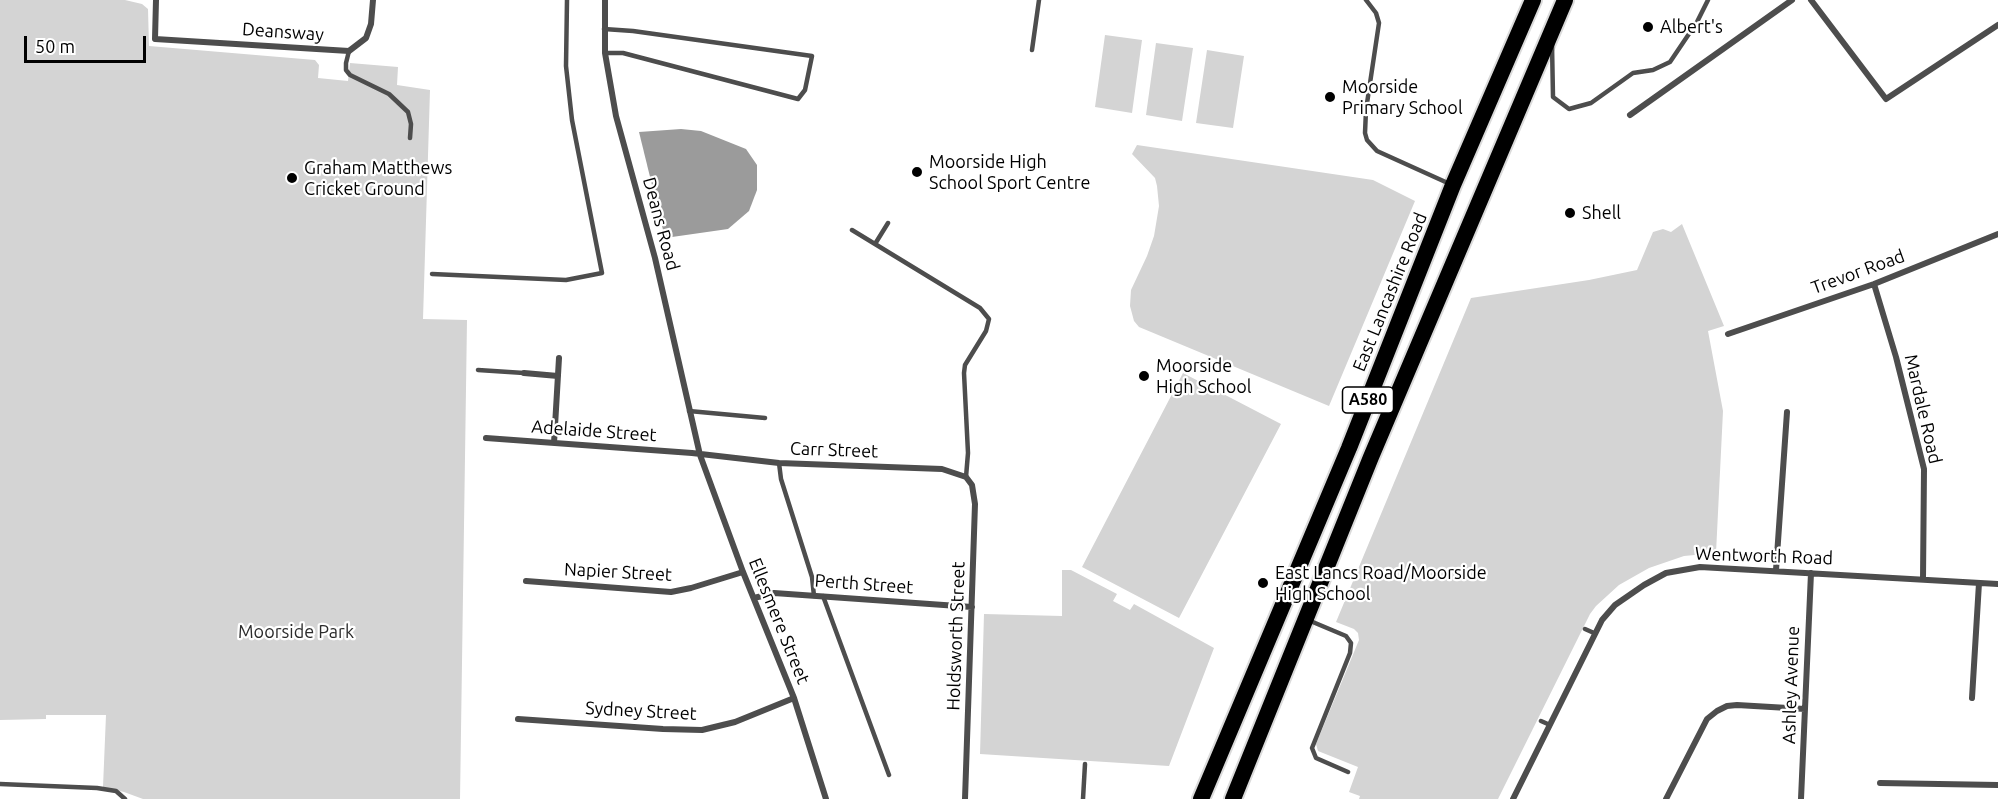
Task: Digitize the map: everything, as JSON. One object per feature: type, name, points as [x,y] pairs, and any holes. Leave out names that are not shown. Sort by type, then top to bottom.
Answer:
[{"type":"highway","name":"East Lancashire Road","points":[[1201,799],[1348,448],[1453,185],[1533,0]]},
{"type":"highway","name":"A580","points":[[1233,799],[1371,457],[1564,0]]},
{"type":"street","name":"Deansway","points":[[156,0],[155,39],[349,51],[366,38],[371,24],[373,0]]},
{"type":"street","name":"Deans Road","points":[[604,0],[605,53],[616,116],[655,258],[700,455]]},
{"type":"street","points":[[1630,116],[1792,0]]},
{"type":"street","points":[[1811,0],[1886,99],[1998,25]]},
{"type":"street","name":"Trevor Road","points":[[1728,334],[1874,284],[1998,234]]},
{"type":"street","name":"Mardale Road","points":[[1874,284],[1896,357],[1924,469],[1923,579]]},
{"type":"street","points":[[554,443],[559,358]]},
{"type":"street","points":[[524,373],[558,376]]},
{"type":"street","points":[[1776,570],[1787,412]]},
{"type":"street","name":"Adelaide Street","points":[[486,438],[700,455]]},
{"type":"street","name":"Carr Street","points":[[700,455],[778,463],[942,469],[960,473],[966,477]]},
{"type":"street","name":"Ellesmere Street","points":[[700,455],[743,572],[794,698],[826,799]]},
{"type":"street","name":"Holdsworth Street","points":[[965,799],[975,504],[972,485],[966,477]]},
{"type":"street","name":"Wentworth Road","points":[[1513,799],[1602,620],[1615,606],[1644,585],[1666,573],[1700,567],[1998,584]]},
{"type":"street","name":"Napier Street","points":[[526,581],[671,592],[743,572]]},
{"type":"street","name":"Ashley Avenue","points":[[1802,799],[1811,573]]},
{"type":"street","points":[[1972,698],[1979,583]]},
{"type":"street","name":"Perth Street","points":[[754,598],[774,593],[972,608]]},
{"type":"street","name":"Sydney Street","points":[[518,719],[702,730],[735,722],[794,698]]},
{"type":"street","points":[[1666,799],[1707,719],[1717,711],[1727,706],[1737,705],[1805,709]]},
{"type":"street","points":[[1880,783],[1998,785]]},
{"type":"lane","points":[[432,274],[566,280],[602,273],[572,120],[566,66],[567,0]]},
{"type":"lane","points":[[1032,50],[1040,0]]},
{"type":"lane","points":[[1366,0],[1376,13],[1379,23],[1366,110],[1367,140],[1377,151],[1453,185]]},
{"type":"lane","points":[[1551,28],[1553,97],[1569,109],[1591,103],[1634,73],[1653,70],[1670,62],[1697,22],[1708,0]]},
{"type":"lane","points":[[604,29],[812,56],[805,90],[798,99],[623,53],[605,53]]},
{"type":"lane","points":[[349,51],[346,70],[350,75],[389,94],[408,112],[411,124],[410,138]]},
{"type":"lane","points":[[875,244],[888,223]]},
{"type":"lane","points":[[852,230],[980,308],[989,319],[986,331],[966,365],[964,373],[968,453],[966,477]]},
{"type":"lane","points":[[478,369],[524,373]]},
{"type":"lane","points":[[689,411],[765,418]]},
{"type":"lane","points":[[778,463],[812,577],[814,596]]},
{"type":"lane","points":[[823,596],[889,775]]},
{"type":"lane","points":[[1306,619],[1346,636],[1351,643],[1350,653],[1312,748],[1316,758],[1348,772]]},
{"type":"lane","points":[[1585,629],[1594,633]]},
{"type":"lane","points":[[1541,721],[1550,725]]},
{"type":"lane","points":[[1083,799],[1085,764]]},
{"type":"lane","points":[[0,784],[97,788],[116,791],[125,799]]},
{"type":"green space","name":"Moorside Park","points":[[0,0],[125,0],[142,4],[148,9],[149,46],[315,60],[319,65],[318,78],[348,81],[350,63],[398,67],[397,85],[430,90],[423,319],[467,320],[460,799],[143,799],[103,787],[106,715],[46,715],[46,719],[0,720]]},
{"type":"green space","points":[[1105,35],[1142,40],[1132,113],[1095,107]]},
{"type":"green space","points":[[1156,43],[1193,48],[1182,121],[1146,115]]},
{"type":"green space","points":[[1207,50],[1244,56],[1233,128],[1196,123]]},
{"type":"green space","points":[[1137,145],[1373,180],[1415,201],[1329,406],[1139,327],[1134,321],[1130,306],[1131,290],[1154,236],[1159,206],[1155,178],[1132,154]]},
{"type":"green space","points":[[1682,224],[1724,326],[1708,331],[1723,411],[1716,553],[1684,556],[1649,568],[1619,585],[1596,606],[1498,799],[1359,799],[1360,796],[1349,792],[1358,767],[1318,751],[1316,744],[1359,640],[1358,633],[1354,629],[1336,622],[1471,298],[1589,280],[1637,270],[1653,232],[1663,229],[1671,232]]},
{"type":"green space","points":[[1183,373],[1281,424],[1179,618],[1082,567]]},
{"type":"green space","points":[[1062,570],[1071,570],[1117,594],[1113,601],[1130,610],[1134,604],[1214,648],[1169,766],[980,754],[984,614],[1062,616]]},
{"type":"shaded area","points":[[681,129],[701,131],[746,149],[757,165],[757,190],[749,211],[728,229],[665,238],[639,132]]},
{"type":"place","name":"Albert's","points":[[1648,27]]},
{"type":"place","name":"Moorside Primary School","points":[[1330,97]]},
{"type":"place","name":"Moorside High School Sport Centre","points":[[917,172]]},
{"type":"place","name":"Graham Matthews Cricket Ground","points":[[292,178]]},
{"type":"place","name":"Shell","points":[[1570,213]]},
{"type":"place","name":"Moorside High School","points":[[1144,376]]},
{"type":"place","name":"East Lancs Road/Moorside High School","points":[[1263,583]]}]
